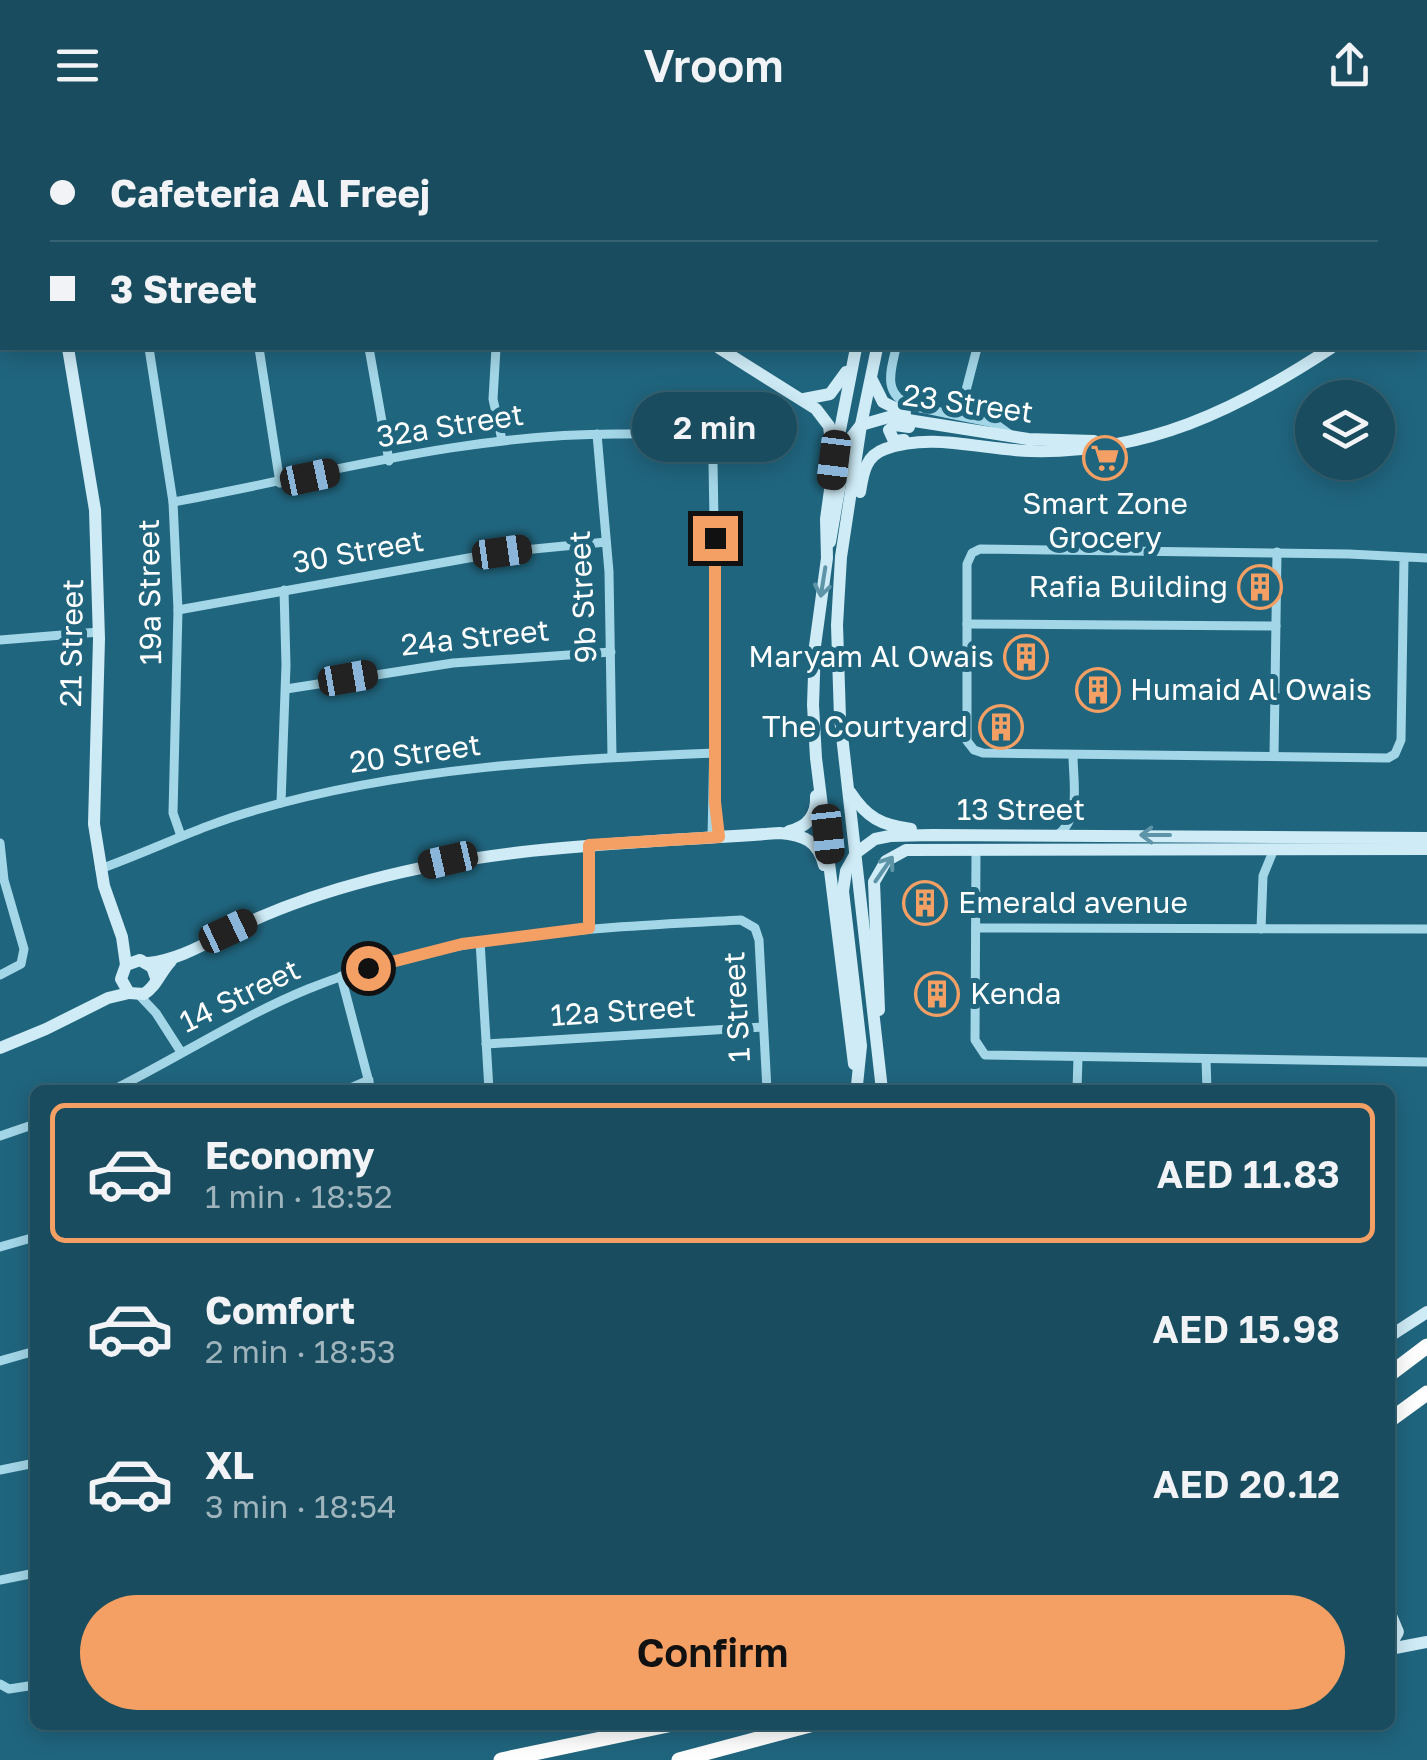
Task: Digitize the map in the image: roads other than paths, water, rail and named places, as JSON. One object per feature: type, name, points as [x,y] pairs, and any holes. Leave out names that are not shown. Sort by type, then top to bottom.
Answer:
[{"type":"highway","points":[[1395,1370],[1427,1346]]},
{"type":"highway","points":[[1395,1416],[1427,1393]]},
{"type":"highway","points":[[501,1760],[644,1730]]},
{"type":"highway","points":[[678,1760],[791,1730]]},
{"type":"street","points":[[240,130],[252,130]]},
{"type":"street","name":"21 Street","points":[[68,350],[96,510],[99,636],[93,802],[99,865],[134,967]]},
{"type":"street","name":"19a Street","points":[[149,350],[173,502],[178,610],[173,813],[181,836]]},
{"type":"street","points":[[259,350],[280,482]]},
{"type":"street","points":[[369,350],[389,461]]},
{"type":"street","points":[[496,350],[492,399],[502,440]]},
{"type":"street","points":[[722,350],[800,399],[827,421],[834,460]]},
{"type":"street","points":[[896,350],[889,379],[896,396],[912,406],[998,425],[1013,437]]},
{"type":"street","points":[[946,413],[964,398],[976,350]]},
{"type":"street","name":"23 Street","points":[[842,557],[852,530],[863,473],[870,458],[879,451],[944,442],[1043,451],[1094,448],[1198,421],[1266,390],[1328,350]]},
{"type":"street","points":[[800,399],[820,398],[834,392],[855,352]]},
{"type":"street","points":[[855,352],[826,526],[813,705],[816,758],[857,1085]]},
{"type":"street","points":[[876,353],[842,557],[836,625],[848,789],[881,1085]]},
{"type":"street","points":[[871,378],[887,405],[931,422]]},
{"type":"street","points":[[964,398],[975,420]]},
{"type":"street","name":"23 Street","points":[[826,550],[834,526],[847,443],[862,424],[889,417],[1013,437],[1070,441],[1141,437]]},
{"type":"street","points":[[944,442],[926,438],[896,441],[889,432],[897,425],[986,432]]},
{"type":"street","name":"32a Street","points":[[173,502],[502,440],[597,434],[695,438],[706,444],[714,470],[715,754]]},
{"type":"street","name":"9b Street","points":[[597,434],[606,542],[612,758]]},
{"type":"street","name":"30 Street","points":[[178,610],[502,552],[606,542]]},
{"type":"street","points":[[1404,558],[1400,748],[1388,758],[983,753],[970,747],[966,737],[967,564],[972,553],[980,549],[1427,558]]},
{"type":"street","points":[[1274,756],[1276,552]]},
{"type":"street","points":[[282,803],[284,590]]},
{"type":"street","points":[[967,624],[1276,626]]},
{"type":"street","points":[[0,640],[99,636]]},
{"type":"street","name":"24a Street","points":[[286,689],[453,663],[611,652]]},
{"type":"street","points":[[715,754],[716,838]]},
{"type":"street","name":"20 Street","points":[[99,865],[282,803],[336,791],[445,774],[612,758],[715,754]]},
{"type":"street","points":[[1056,836],[1067,827],[1073,814],[1073,755]]},
{"type":"street","points":[[780,833],[803,826],[814,813],[816,758]]},
{"type":"street","points":[[848,789],[863,810],[878,822],[932,835]]},
{"type":"street","points":[[1073,814],[1089,836]]},
{"type":"street","points":[[100,1001],[134,967],[173,959],[284,907],[448,860],[780,833],[800,835],[814,843],[833,891]]},
{"type":"street","name":"13 Street","points":[[856,852],[885,836],[1427,838]]},
{"type":"street","points":[[0,843],[0,859],[24,956],[21,964],[0,975]]},
{"type":"street","points":[[585,846],[589,928]]},
{"type":"street","points":[[1251,849],[1263,876]]},
{"type":"street","points":[[1261,929],[1263,876],[1274,849]]},
{"type":"street","name":"13 Street","points":[[875,1033],[880,981],[874,888],[879,870],[890,857],[906,850],[1427,850]]},
{"type":"street","points":[[856,852],[843,884],[861,1046],[857,1085]]},
{"type":"street","points":[[976,852],[975,1040],[981,1052],[991,1058],[1427,1062]]},
{"type":"street","name":"14 Street","points":[[122,1085],[251,1014],[341,976],[480,941],[589,928],[740,920],[751,924]]},
{"type":"street","name":"1 Street","points":[[751,924],[758,940],[767,1085]]},
{"type":"street","points":[[976,928],[1427,930]]},
{"type":"street","points":[[480,941],[489,1085]]},
{"type":"street","points":[[0,1048],[100,1001],[134,994],[154,983],[173,959]]},
{"type":"street","points":[[134,967],[154,983],[156,1012]]},
{"type":"street","points":[[134,967],[134,994]]},
{"type":"street","points":[[341,976],[370,1085]]},
{"type":"street","points":[[134,994],[156,1012],[178,1054]]},
{"type":"street","name":"12a Street","points":[[486,1044],[764,1027]]},
{"type":"street","points":[[1077,1085],[1078,1058]]},
{"type":"street","points":[[1206,1059],[1206,1085]]},
{"type":"street","points":[[0,1136],[30,1126]]},
{"type":"street","points":[[0,1247],[30,1238]]},
{"type":"street","points":[[1395,1333],[1427,1312]]},
{"type":"street","points":[[0,1361],[30,1352]]},
{"type":"street","points":[[0,1470],[30,1463]]},
{"type":"street","points":[[0,1580],[30,1574]]},
{"type":"street","points":[[1395,1619],[1408,1635],[1427,1640]]},
{"type":"street","points":[[1395,1646],[1427,1640]]},
{"type":"street","points":[[0,1684],[9,1689],[30,1686]]},
{"type":"place","name":"Smart Zone Grocery","points":[[1105,458]]},
{"type":"place","name":"Rafia Building","points":[[1260,587]]},
{"type":"place","name":"Maryam Al Owais","points":[[1026,657]]},
{"type":"place","name":"Humaid Al Owais","points":[[1098,690]]},
{"type":"place","name":"The Courtyard","points":[[1001,727]]},
{"type":"place","name":"Emerald avenue","points":[[925,903]]},
{"type":"place","name":"Kenda","points":[[937,994]]}]
